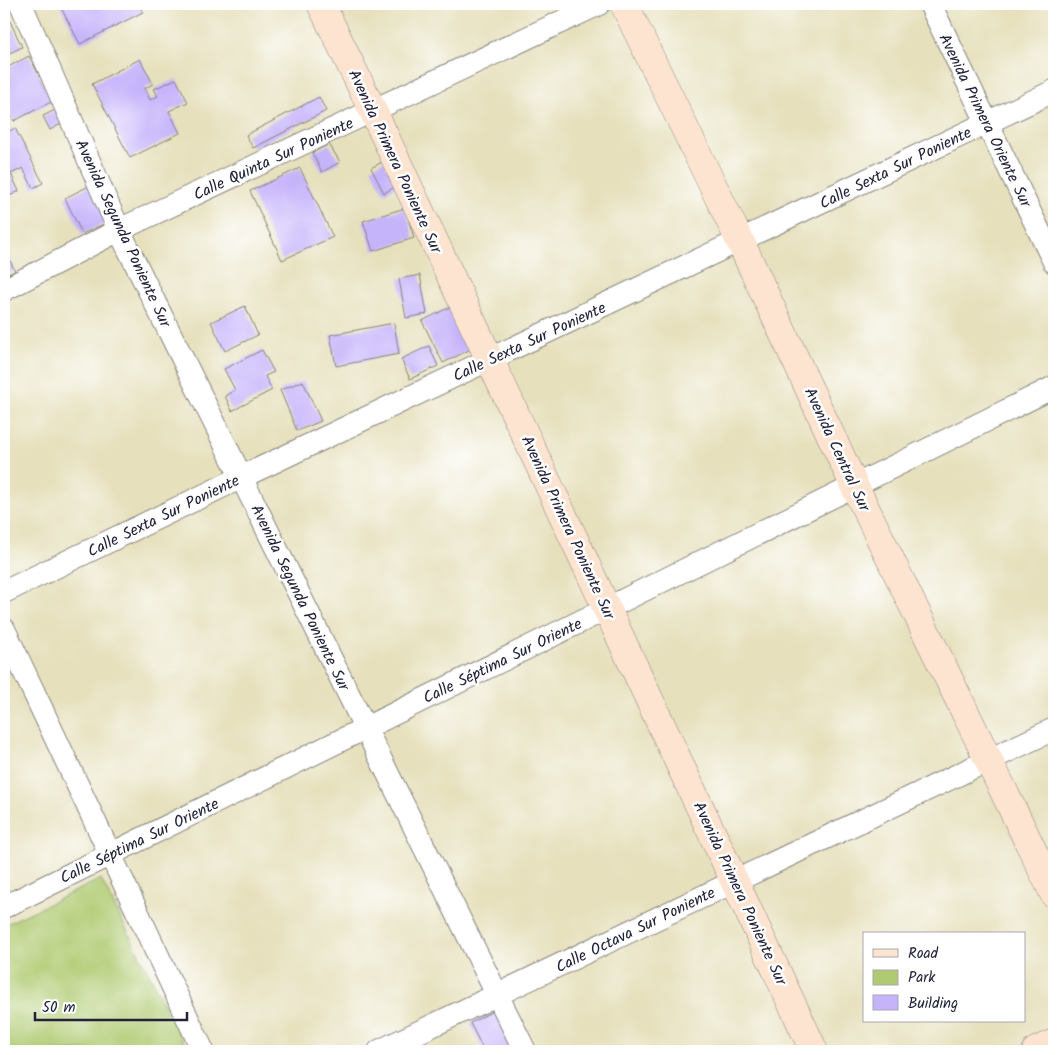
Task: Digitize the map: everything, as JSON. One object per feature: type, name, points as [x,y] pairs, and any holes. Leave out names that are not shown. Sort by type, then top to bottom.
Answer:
[{"type":"street","name":"Avenida Segunda Poniente Sur","points":[[21,4],[119,230],[526,1051]]},
{"type":"street","name":"Avenida Primera Poniente Sur","points":[[320,4],[373,111],[814,1051]]},
{"type":"street","name":"Calle Quinta Sur Poniente","points":[[4,290],[119,230],[599,4]]},
{"type":"street","name":"Avenida Central Sur","points":[[624,4],[740,242],[855,487],[1054,894]]},
{"type":"street","name":"Avenida Primera Oriente Sur","points":[[930,4],[1054,262]]},
{"type":"street","name":"Calle Sexta Sur Poniente","points":[[4,592],[1054,91]]},
{"type":"street","name":"Calle Séptima Sur Oriente","points":[[4,907],[1054,387]]},
{"type":"street","points":[[4,629],[203,1051]]},
{"type":"street","name":"Calle Octava Sur Poniente","points":[[379,1051],[1054,729]]},
{"type":"street","points":[[1036,1051],[1054,1043]]},
{"type":"green space","points":[[101,879],[188,1051],[4,1051],[4,925]]},
{"type":"building","points":[[59,4],[138,4],[143,12],[80,44]]},
{"type":"building","points":[[4,8],[22,47],[4,56]]},
{"type":"building","points":[[29,56],[53,101],[14,121],[8,111],[4,113],[4,69]]},
{"type":"building","points":[[140,59],[153,84],[145,88],[150,100],[158,96],[154,89],[176,79],[188,102],[169,111],[180,133],[130,158],[92,84]]},
{"type":"building","points":[[319,97],[326,111],[253,148],[246,135]]},
{"type":"building","points":[[57,109],[63,123],[50,130],[43,116]]},
{"type":"building","points":[[15,128],[43,183],[33,188],[23,168],[11,174],[19,191],[4,199],[4,134]]},
{"type":"building","points":[[329,144],[340,162],[322,172],[312,153]]},
{"type":"building","points":[[384,161],[397,186],[384,193],[371,168]]},
{"type":"building","points":[[300,168],[333,237],[282,260],[250,191]]},
{"type":"building","points":[[91,185],[108,222],[82,234],[65,198]]},
{"type":"building","points":[[405,208],[414,238],[373,251],[363,221]]},
{"type":"building","points":[[4,248],[15,271],[4,276]]},
{"type":"building","points":[[420,275],[427,314],[406,318],[399,279]]},
{"type":"building","points":[[245,306],[258,335],[225,351],[211,322]]},
{"type":"building","points":[[452,306],[473,348],[443,363],[422,321]]},
{"type":"building","points":[[394,323],[399,354],[336,366],[330,335]]},
{"type":"building","points":[[429,346],[438,366],[410,379],[401,359]]},
{"type":"building","points":[[262,350],[274,372],[265,376],[272,390],[232,411],[225,396],[235,390],[224,369]]},
{"type":"building","points":[[303,381],[321,421],[297,431],[280,390]]},
{"type":"building","points":[[495,1010],[516,1051],[484,1051],[470,1023]]}]
